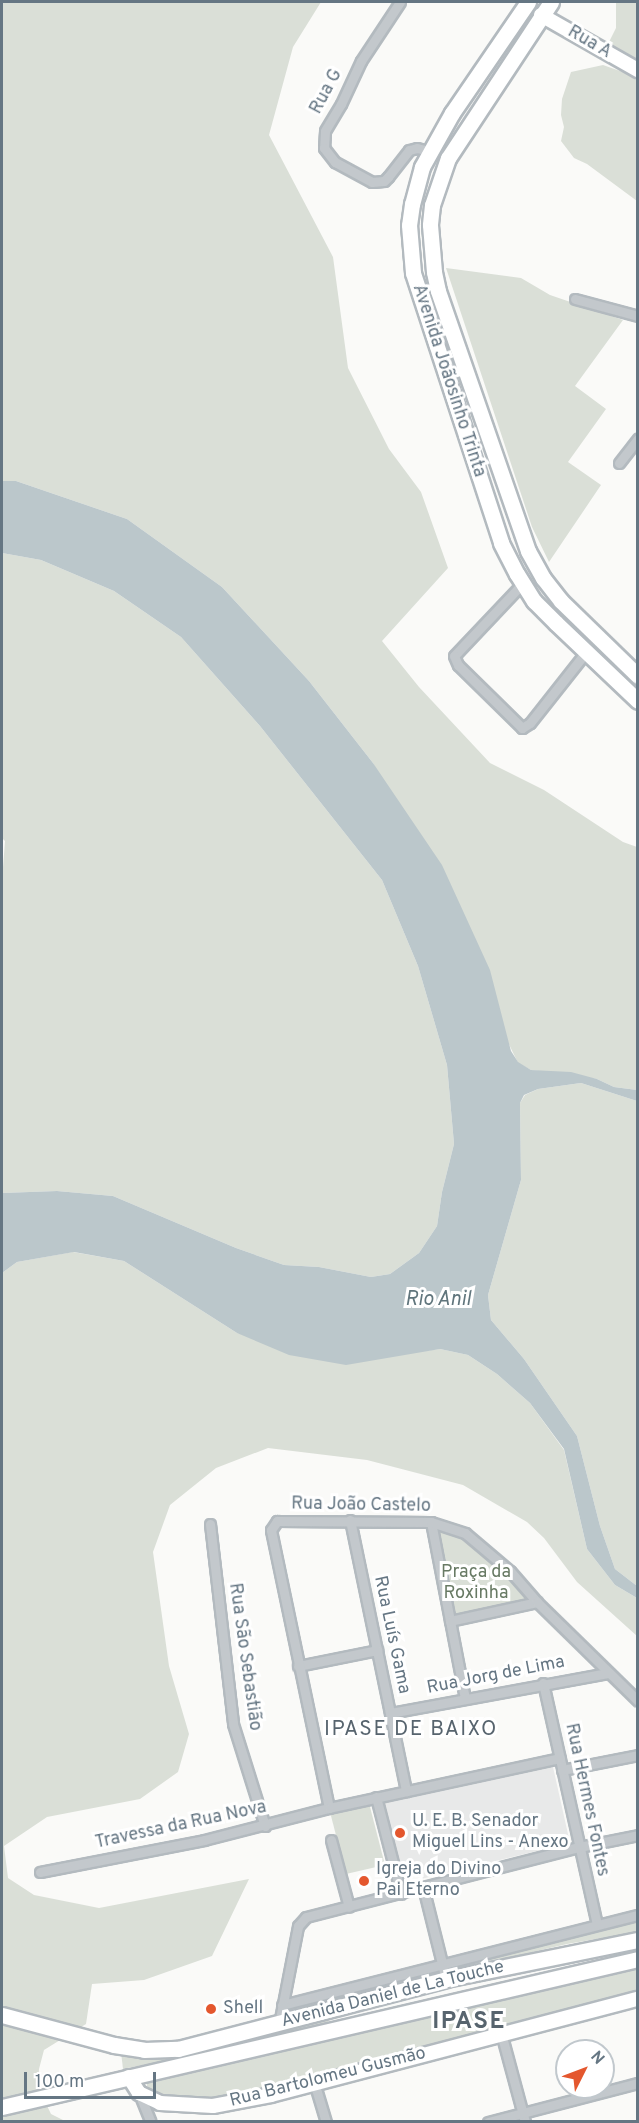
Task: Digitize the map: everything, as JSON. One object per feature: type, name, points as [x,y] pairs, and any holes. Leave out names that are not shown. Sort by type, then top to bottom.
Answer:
[{"type":"main road","name":"Avenida Joãosinho Trinta","points":[[551,2],[448,158],[438,184],[430,225],[438,291],[528,551],[543,578],[561,600],[638,676]]},
{"type":"main road","name":"Avenida Joãosinho Trinta","points":[[523,3],[429,151],[412,204],[409,247],[413,273],[501,543],[534,600],[638,701]]},
{"type":"main road","points":[[429,151],[448,158]]},
{"type":"main road","name":"Avenida Daniel de La Touche","points":[[2,2015],[114,2045],[144,2050],[178,2049],[446,1980],[638,1940]]},
{"type":"main road","name":"Avenida Daniel de La Touche","points":[[2,2107],[343,2028],[491,1991],[638,1959]]},
{"type":"main road","points":[[491,1991],[525,1976],[528,1972],[526,1962]]},
{"type":"main road","points":[[343,2028],[340,2018],[343,2012],[370,2004],[381,1996]]},
{"type":"street","name":"Rua G","points":[[400,2],[361,61],[341,104],[325,131],[324,148],[335,162],[372,182],[384,181],[409,150],[417,148],[429,151]]},
{"type":"street","name":"Rua A","points":[[541,15],[638,70]]},
{"type":"street","points":[[575,298],[638,316]]},
{"type":"street","points":[[619,463],[638,439]]},
{"type":"street","points":[[523,583],[454,656],[459,665],[522,728],[530,723],[586,652]]},
{"type":"street","name":"Rua Luís Gama","points":[[350,1520],[406,1791]]},
{"type":"street","name":"Rua João Castelo","points":[[298,1666],[271,1530],[277,1521],[431,1522],[465,1533],[476,1540],[510,1571],[607,1673],[638,1701]]},
{"type":"street","points":[[431,1522],[465,1699]]},
{"type":"street","name":"Rua São Sebastião","points":[[210,1524],[233,1724],[265,1826]]},
{"type":"street","points":[[450,1621],[537,1602]]},
{"type":"street","points":[[329,1808],[298,1666],[377,1650]]},
{"type":"street","name":"Rua Jorg de Lima","points":[[390,1713],[607,1673]]},
{"type":"street","name":"Rua Hermes Fontes","points":[[543,1683],[597,1924]]},
{"type":"street","points":[[562,1770],[638,1755]]},
{"type":"street","name":"Travessa da Rua Nova","points":[[40,1872],[145,1853],[265,1826],[376,1797],[560,1758]]},
{"type":"street","points":[[376,1797],[401,1894]]},
{"type":"street","points":[[279,2024],[298,1926],[306,1917],[579,1847],[638,1835]]},
{"type":"street","points":[[331,1840],[349,1907]]},
{"type":"street","points":[[423,1887],[446,1980]]},
{"type":"street","points":[[282,2005],[638,1915]]},
{"type":"street","name":"Rua Bartolomeu Gusmão","points":[[139,2093],[151,2100],[171,2106],[213,2106],[271,2095],[638,1999]]},
{"type":"street","points":[[501,2033],[524,2117]]},
{"type":"street","points":[[129,2077],[151,2121]]},
{"type":"street","points":[[314,2082],[326,2121]]},
{"type":"street","points":[[488,2121],[524,2117],[638,2083]]},
{"type":"shaded area","points":[[553,1767],[570,1843],[421,1879],[418,1868],[399,1872],[381,1804]]},
{"type":"green space","points":[[2,2],[321,2],[293,47],[269,135],[333,257],[348,368],[389,449],[421,492],[448,568],[382,641],[419,687],[490,763],[544,790],[623,842],[637,847],[637,1090],[614,1087],[597,1079],[531,1070],[518,1063],[373,763],[309,681],[222,587],[127,519],[16,481],[2,481]]},
{"type":"green space","points":[[616,2],[637,2],[637,64],[607,46],[616,28]]},
{"type":"green space","points":[[603,65],[637,77],[637,201],[587,164],[574,158],[561,141],[564,127],[561,115],[562,99],[571,72]]},
{"type":"green space","points":[[446,268],[521,278],[550,295],[623,320],[575,386],[606,409],[568,462],[601,485],[549,562],[532,527]]},
{"type":"green space","points":[[2,553],[41,560],[114,591],[181,637],[260,726],[382,880],[418,966],[447,1065],[454,1144],[442,1192],[437,1226],[419,1253],[390,1274],[371,1277],[319,1267],[284,1265],[236,1248],[113,1196],[57,1191],[2,1193],[2,880],[5,841],[2,838]]},
{"type":"green space","points":[[581,1083],[637,1101],[637,1586],[615,1569],[600,1526],[577,1436],[524,1359],[491,1320],[488,1295],[521,1180],[520,1103],[525,1095],[538,1089]]},
{"type":"green space","points":[[73,1252],[124,1261],[237,1333],[398,1354],[440,1349],[468,1355],[497,1374],[530,1403],[564,1450],[587,1549],[615,1585],[637,1598],[637,1636],[577,1582],[544,1538],[527,1522],[463,1485],[367,1460],[268,1448],[216,1468],[170,1505],[153,1552],[169,1666],[189,1734],[178,1772],[140,1799],[47,1817],[4,1846],[8,1878],[34,1895],[99,1908],[249,1879],[212,1956],[144,1980],[92,1984],[86,2024],[44,2050],[39,2069],[38,2087],[51,2114],[65,2121],[2,2121],[2,1273],[17,1262]]},
{"type":"green space","name":"Praça da Roxinha","points":[[438,1527],[456,1533],[472,1544],[504,1572],[529,1600],[455,1615]]},
{"type":"green space","points":[[369,1803],[385,1865],[346,1874],[330,1812]]},
{"type":"green space","points":[[637,1921],[637,1932],[567,1944],[452,1971],[451,1966]]},
{"type":"green space","points":[[637,1968],[637,1994],[428,2046],[225,2101],[157,2098],[147,2086],[147,2083],[409,2019]]},
{"type":"green space","points":[[329,2014],[328,2022],[217,2050],[123,2069],[121,2052]]},
{"type":"water","name":"Rio Anil","points":[[2,481],[16,481],[127,519],[222,587],[309,681],[373,763],[442,865],[490,970],[511,1051],[518,1062],[531,1070],[571,1072],[597,1079],[614,1087],[637,1090],[637,1101],[581,1083],[538,1089],[524,1095],[520,1103],[521,1180],[488,1295],[491,1320],[524,1359],[577,1436],[600,1526],[615,1569],[637,1586],[637,1598],[615,1585],[587,1549],[564,1449],[530,1403],[497,1374],[468,1355],[440,1349],[346,1365],[289,1355],[237,1333],[124,1261],[74,1252],[17,1262],[2,1273],[2,1193],[57,1191],[113,1196],[236,1248],[284,1265],[319,1267],[371,1277],[390,1274],[419,1253],[437,1226],[442,1192],[454,1144],[447,1065],[418,966],[382,880],[260,726],[181,637],[114,591],[41,560],[2,553]]},
{"type":"place","name":"U. E. B. Senador Miguel Lins - Anexo","points":[[400,1833]]},
{"type":"place","name":"Igreja do Divino Pai Eterno","points":[[364,1881]]},
{"type":"place","name":"Shell","points":[[211,2009]]},
{"type":"district","name":"IPASE DE BAIXO","points":[[411,1730]]},
{"type":"district","name":"IPASE","points":[[469,2023]]}]
